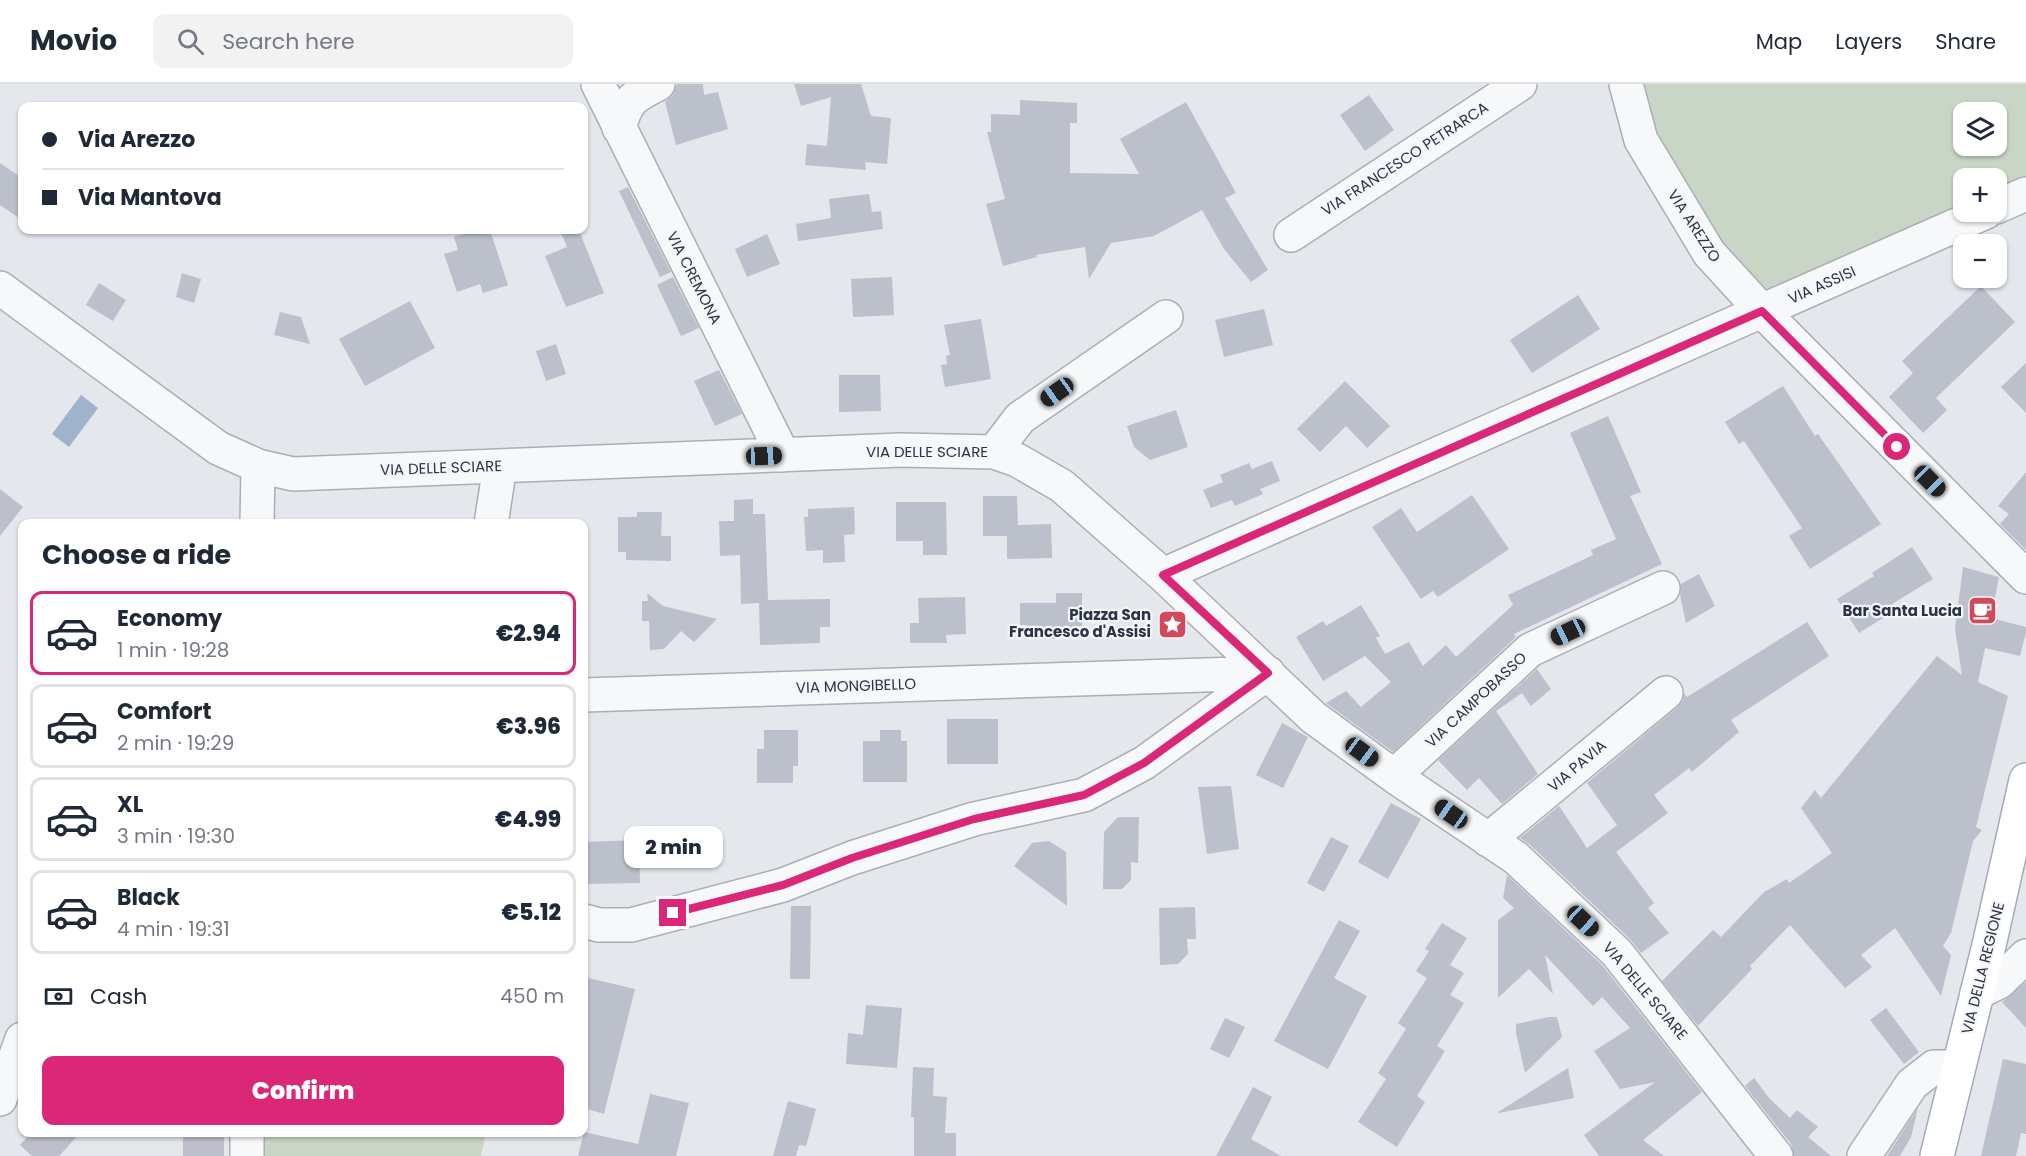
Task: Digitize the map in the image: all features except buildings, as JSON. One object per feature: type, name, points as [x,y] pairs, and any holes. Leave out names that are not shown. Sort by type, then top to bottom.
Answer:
[{"type":"main road","name":"VIA DELLA REGIONE","points":[[1937,1156],[2026,780]]},
{"type":"street","points":[[608,104],[624,110],[635,96],[658,84]]},
{"type":"street","name":"VIA FRANCESCO PETRARCA","points":[[1291,235],[1520,84]]},
{"type":"street","name":"VIA AREZZO","points":[[1626,84],[1641,140],[1709,253],[1762,311],[2026,577]]},
{"type":"street","name":"VIA CREMONA","points":[[608,104],[783,455]]},
{"type":"street","points":[[2007,202],[2026,194]]},
{"type":"street","name":"VIA ASSISI","points":[[1163,575],[1963,222]]},
{"type":"street","name":"VIA DELLE SCIARE","points":[[0,288],[218,448],[258,466],[293,474],[901,450],[994,452],[1017,460],[1062,486],[1163,575],[1313,717],[1394,776],[1516,858],[1617,953],[1776,1156]]},
{"type":"street","points":[[994,452],[1020,418],[1166,317]]},
{"type":"street","points":[[257,519],[258,466]]},
{"type":"street","points":[[492,519],[500,466]]},
{"type":"street","name":"VIA CAMPOBASSO","points":[[1394,776],[1530,650],[1663,588]]},
{"type":"street","points":[[588,922],[599,925],[631,924],[783,885],[852,858],[974,819],[1084,795],[1144,763],[1268,673]]},
{"type":"street","name":"VIA MONGIBELLO","points":[[588,695],[1268,673]]},
{"type":"street","name":"VIA PAVIA","points":[[1488,840],[1666,693]]},
{"type":"street","points":[[1977,993],[1999,982],[2026,956]]},
{"type":"street","points":[[0,1099],[18,1050]]},
{"type":"street","points":[[1864,1156],[1912,1084],[1934,1067],[1958,1067]]},
{"type":"street","points":[[247,1137],[247,1156]]},
{"type":"green space","points":[[1639,84],[2026,84],[2026,178],[2007,187],[2007,168],[1953,168],[1953,211],[1769,292],[1761,287],[1724,247],[1657,138]]},
{"type":"green space","points":[[262,1137],[485,1137],[481,1156],[262,1156]]},
{"type":"water","points":[[81,395],[98,408],[69,447],[52,434]]},
{"type":"place","name":"Bar Santa Lucia","points":[[1983,611]]},
{"type":"place","name":"Piazza San Francesco d'Assisi","points":[[1172,624]]},
{"type":"route","points":[[673,913],[783,885],[852,858],[974,819],[1084,795],[1144,763],[1268,673],[1163,575],[1762,311],[1897,447]]}]
